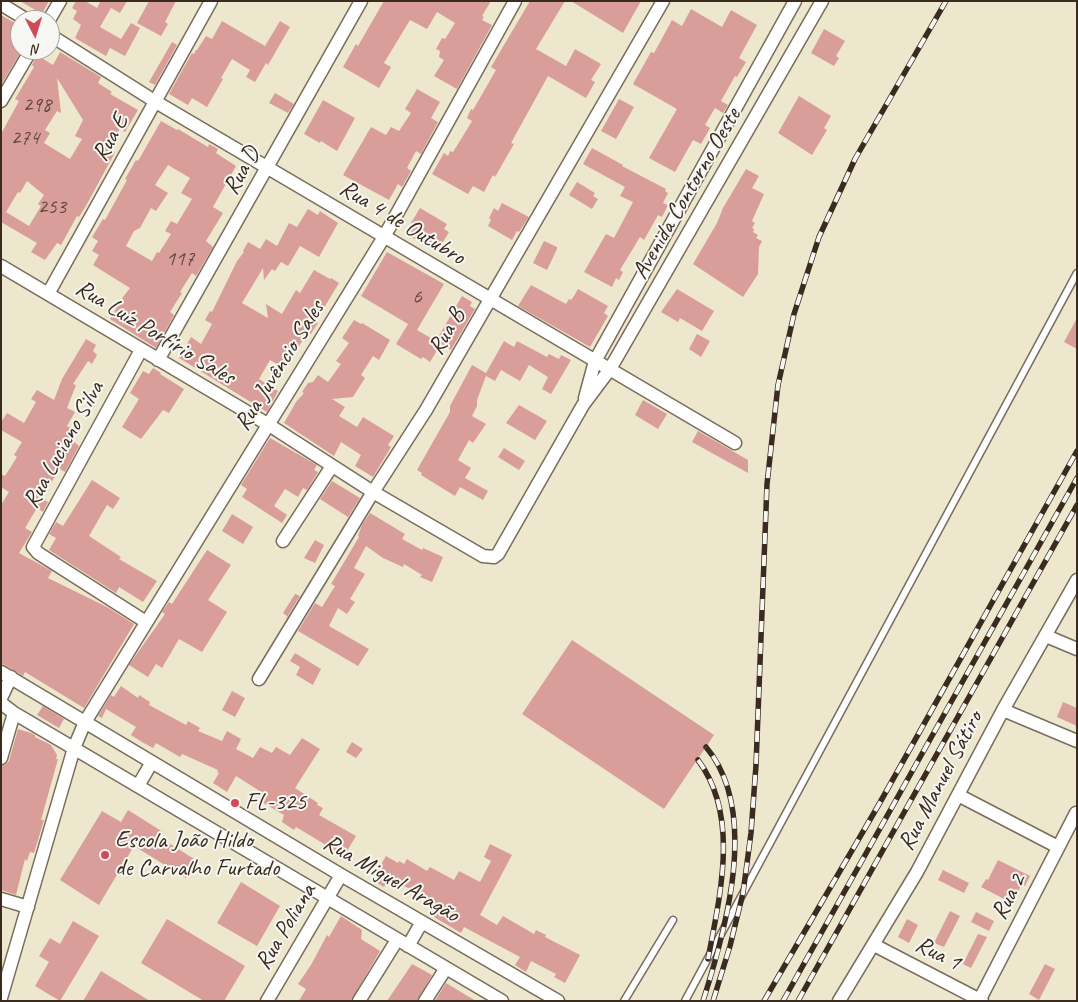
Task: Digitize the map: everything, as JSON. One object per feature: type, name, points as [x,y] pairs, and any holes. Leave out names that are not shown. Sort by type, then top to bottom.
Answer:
[{"type":"street","name":"Rua E","points":[[48,294],[211,1]]},
{"type":"street","name":"Rua D","points":[[158,360],[361,1]]},
{"type":"street","name":"Rua Juvêncio Sales","points":[[1,998],[74,748],[84,722],[384,237],[515,1]]},
{"type":"street","name":"Rua B","points":[[259,679],[372,492],[426,410],[663,1]]},
{"type":"street","points":[[792,2],[819,6]]},
{"type":"street","name":"Avenida Contorno Oeste","points":[[583,405],[595,361],[792,2]]},
{"type":"street","name":"Avenida Contorno Oeste","points":[[494,557],[498,554],[583,405],[610,369],[819,6]]},
{"type":"street","name":"Rua 4 de Outubro","points":[[60,41],[156,102],[735,443]]},
{"type":"street","points":[[1,102],[26,60]]},
{"type":"street","points":[[686,196],[704,207]]},
{"type":"street","name":"Rua Luíz Porfírio Sales","points":[[1,266],[269,425],[372,492],[483,556],[494,557]]},
{"type":"street","name":"Rua Luciano Silva","points":[[141,350],[33,547],[38,553],[146,622]]},
{"type":"street","points":[[284,541],[332,466]]},
{"type":"street","name":"Rua Manuel Sátiro","points":[[839,1001],[917,872],[1003,710],[1077,580]]},
{"type":"street","points":[[1046,636],[1077,649]]},
{"type":"street","points":[[1,698],[6,675]]},
{"type":"street","name":"Rua Miguel Aragão","points":[[6,675],[341,875],[558,1001]]},
{"type":"street","name":"Rua Miguel Aragão","points":[[1,703],[14,713],[496,999]]},
{"type":"street","points":[[1003,710],[1077,741]]},
{"type":"street","points":[[1,758],[14,713]]},
{"type":"street","points":[[138,786],[152,762]]},
{"type":"street","points":[[958,795],[1058,847]]},
{"type":"street","name":"Rua 2","points":[[981,1000],[1076,813]]},
{"type":"street","name":"Rua Poliana","points":[[267,1001],[341,875]]},
{"type":"street","points":[[1,899],[28,907]]},
{"type":"street","points":[[359,1001],[403,943],[422,922]]},
{"type":"street","name":"Rua 1","points":[[874,945],[981,1000]]},
{"type":"street","points":[[425,1001],[446,968]]},
{"type":"lane","points":[[685,1001],[1077,273]]},
{"type":"lane","points":[[624,1001],[673,920]]},
{"type":"building","points":[[20,1],[49,1],[44,10],[35,10]]},
{"type":"building","points":[[76,1],[85,1],[97,8],[100,2],[98,1],[127,1],[120,13],[111,8],[100,27],[121,39],[131,23],[140,28],[125,56],[110,48],[106,56],[75,38],[81,25],[73,19],[77,11],[72,8]]},
{"type":"building","points":[[149,1],[176,1],[165,22],[168,24],[161,36],[137,23]]},
{"type":"building","points":[[384,1],[491,1],[482,16],[484,17],[482,20],[492,25],[457,89],[434,76],[444,60],[439,57],[440,51],[436,49],[442,38],[445,39],[455,23],[437,12],[427,29],[410,20],[384,63],[391,67],[379,88],[343,67],[356,44],[358,46]]},
{"type":"building","points":[[530,1],[565,1],[536,49],[566,66],[575,49],[601,64],[591,80],[595,82],[586,98],[548,76],[511,143],[514,144],[495,177],[493,175],[484,192],[473,186],[468,194],[432,174],[444,153],[448,156],[450,151],[453,152],[472,121],[467,118],[471,109],[473,110],[496,70],[491,67]]},
{"type":"building","points":[[571,1],[641,1],[623,33]]},
{"type":"building","points":[[691,9],[722,27],[731,10],[757,25],[739,58],[746,62],[737,77],[735,76],[721,101],[728,105],[723,113],[715,108],[705,125],[710,128],[701,144],[693,140],[675,172],[649,158],[677,109],[633,84],[651,52],[654,53],[672,20],[682,26]]},
{"type":"building","points":[[1,15],[10,20],[10,60],[16,60],[1,85]]},
{"type":"building","points":[[222,21],[265,46],[280,21],[290,27],[268,65],[266,63],[255,82],[246,77],[250,70],[232,59],[207,107],[192,98],[188,105],[169,94],[192,53],[194,54],[206,36],[212,39]]},
{"type":"building","points":[[824,29],[845,41],[836,56],[839,58],[834,66],[811,53]]},
{"type":"building","points":[[172,42],[177,45],[155,85],[149,82]]},
{"type":"building","points":[[60,52],[101,77],[98,83],[112,92],[110,94],[138,110],[125,132],[120,128],[111,150],[115,152],[79,217],[77,216],[61,245],[57,243],[45,260],[31,252],[37,243],[1,222],[1,134],[19,101],[15,99],[34,67],[32,65],[34,60],[45,60],[53,65],[56,60],[60,60]],"holes":[[[57,78],[83,120],[75,136],[82,139],[70,159],[44,143],[50,133],[45,130],[57,111],[61,113]],[[27,181],[44,195],[38,204],[41,206],[29,226],[6,212]]]},
{"type":"building","points":[[417,89],[440,102],[431,118],[438,122],[421,154],[416,151],[407,168],[411,171],[402,187],[398,184],[389,200],[343,175],[371,127],[386,135],[391,127],[399,131],[411,113],[405,109]]},
{"type":"building","points":[[275,93],[294,104],[288,113],[269,103]]},
{"type":"building","points":[[799,96],[831,116],[824,128],[827,130],[812,155],[778,133]]},
{"type":"building","points":[[619,99],[634,107],[616,139],[601,131]]},
{"type":"building","points":[[323,100],[355,118],[337,151],[321,141],[320,143],[304,134]]},
{"type":"building","points":[[161,121],[208,147],[209,144],[218,149],[216,153],[236,166],[213,207],[223,213],[206,241],[213,247],[196,276],[192,273],[180,292],[182,293],[170,312],[174,315],[156,348],[110,319],[130,288],[93,265],[99,255],[92,251],[98,241],[92,237],[103,219],[105,220],[127,180],[125,179],[136,160],[138,161]],"holes":[[[168,165],[190,178],[181,193],[192,199],[177,224],[171,221],[165,231],[171,234],[152,261],[126,246],[134,231],[140,228],[151,208],[156,211],[168,193],[155,185]]]},
{"type":"building","points":[[592,148],[666,189],[665,191],[668,193],[663,203],[668,205],[662,217],[658,215],[644,240],[640,237],[620,270],[623,272],[619,280],[616,278],[612,287],[584,272],[606,234],[614,238],[633,202],[620,196],[625,187],[583,164]]},
{"type":"building","points":[[746,169],[759,176],[752,188],[764,194],[752,221],[755,223],[752,228],[754,229],[753,232],[758,235],[756,238],[762,241],[759,247],[758,274],[743,297],[693,264]]},
{"type":"building","points":[[577,182],[595,193],[593,196],[598,199],[592,209],[569,195]]},
{"type":"building","points":[[502,203],[529,217],[512,240],[488,226],[491,220],[489,218],[494,208],[498,211]]},
{"type":"building","points":[[420,208],[447,224],[444,229],[449,232],[437,252],[405,233]]},
{"type":"building","points":[[308,209],[318,215],[320,211],[338,223],[319,257],[300,246],[288,266],[281,262],[275,271],[272,269],[264,280],[263,268],[242,303],[268,318],[266,304],[282,314],[296,290],[300,293],[314,270],[339,283],[316,321],[318,323],[306,341],[303,340],[284,368],[270,360],[259,379],[278,391],[267,412],[179,358],[191,337],[201,344],[212,324],[205,320],[210,311],[212,312],[248,242],[260,249],[266,239],[277,246],[289,223],[297,227]]},
{"type":"building","points":[[544,241],[557,247],[547,270],[533,263]]},
{"type":"building","points":[[387,252],[444,284],[417,330],[436,341],[462,296],[472,302],[470,306],[475,309],[451,350],[441,344],[430,362],[423,357],[421,359],[396,344],[408,324],[361,296]]},
{"type":"building","points":[[531,285],[566,304],[578,289],[608,306],[604,313],[608,316],[590,347],[518,306]]},
{"type":"building","points":[[677,289],[714,311],[702,331],[680,318],[678,322],[661,312]]},
{"type":"building","points":[[1077,318],[1077,349],[1064,342]]},
{"type":"building","points":[[354,320],[390,340],[379,360],[373,356],[361,375],[365,378],[353,397],[332,399],[345,407],[339,416],[357,427],[363,417],[394,436],[388,445],[391,447],[373,477],[355,466],[361,455],[341,442],[334,456],[284,423],[296,402],[304,393],[302,392],[308,383],[313,382],[318,375],[328,382],[341,364],[336,361],[349,343],[342,338]]},
{"type":"building","points":[[697,334],[710,341],[701,357],[689,349]]},
{"type":"building","points":[[86,339],[96,345],[93,351],[97,355],[92,364],[88,361],[73,384],[76,385],[67,408],[75,412],[67,426],[76,431],[71,439],[79,446],[65,472],[60,469],[41,498],[48,502],[43,512],[37,508],[25,528],[32,532],[19,553],[52,571],[48,578],[107,607],[134,624],[84,708],[25,672],[23,676],[1,663],[1,505],[9,492],[1,487],[1,474],[5,476],[17,457],[14,455],[22,442],[1,430],[1,422],[7,413],[24,423],[36,402],[31,399],[37,390],[54,400],[62,379]]},
{"type":"building","points":[[504,341],[514,347],[517,341],[547,357],[549,354],[559,359],[561,355],[571,360],[551,394],[542,389],[548,377],[529,365],[520,381],[501,370],[495,381],[486,376],[472,416],[486,424],[473,443],[469,440],[458,460],[471,468],[465,478],[488,491],[483,500],[460,487],[455,496],[421,475],[422,473],[417,470],[450,412],[450,406],[472,365],[486,373]]},
{"type":"building","points":[[153,368],[184,389],[169,413],[163,410],[141,439],[122,427],[139,399],[130,393],[143,371],[149,374]]},
{"type":"building","points":[[643,400],[667,414],[658,429],[635,415]]},
{"type":"building","points":[[519,405],[547,421],[535,440],[506,423]]},
{"type":"building","points":[[698,431],[748,460],[748,473],[692,442]]},
{"type":"building","points":[[270,438],[317,465],[314,470],[318,472],[307,490],[303,488],[298,497],[285,489],[274,506],[287,515],[282,523],[242,497],[247,489],[241,485]]},
{"type":"building","points":[[504,448],[525,461],[519,470],[498,457]]},
{"type":"building","points":[[92,480],[120,498],[113,509],[107,505],[89,536],[121,557],[119,559],[157,581],[143,602],[119,587],[116,593],[49,550],[56,538],[49,534],[56,522],[63,526]]},
{"type":"building","points":[[332,481],[360,498],[348,517],[320,499]]},
{"type":"building","points":[[370,513],[405,534],[402,539],[422,550],[423,548],[443,557],[432,582],[420,577],[422,575],[404,564],[403,567],[383,558],[366,546],[354,568],[365,574],[350,599],[355,602],[347,614],[338,608],[329,626],[369,649],[358,666],[298,631],[315,603],[322,607],[335,586],[331,584],[359,537],[362,525]]},
{"type":"building","points":[[232,514],[253,527],[243,544],[222,531]]},
{"type":"building","points":[[315,540],[324,545],[315,563],[304,558]]},
{"type":"building","points":[[207,550],[231,565],[208,600],[227,612],[202,652],[179,639],[162,668],[156,664],[148,677],[129,665],[165,614],[162,612],[169,602],[172,604]]},
{"type":"building","points":[[295,594],[300,596],[286,619],[287,616],[283,613]]},
{"type":"building","points":[[572,640],[714,735],[664,809],[522,714]]},
{"type":"building","points":[[295,653],[321,669],[313,685],[296,675],[300,667],[290,661]]},
{"type":"building","points":[[121,686],[138,698],[139,695],[150,702],[149,705],[186,725],[188,721],[200,728],[198,731],[222,741],[227,731],[241,739],[236,749],[253,758],[260,747],[272,753],[276,747],[290,755],[302,738],[320,749],[295,788],[323,808],[319,815],[356,836],[344,856],[296,827],[294,830],[282,822],[284,815],[262,802],[266,795],[236,776],[227,792],[213,783],[219,773],[217,772],[218,770],[182,754],[180,757],[156,743],[153,748],[131,735],[136,727],[106,709],[102,718],[98,716],[111,695],[114,697]]},
{"type":"building","points":[[232,691],[245,698],[235,717],[222,710]]},
{"type":"building","points":[[1063,702],[1077,708],[1077,726],[1057,717]]},
{"type":"building","points":[[43,706],[64,719],[59,728],[37,715]]},
{"type":"building","points":[[18,729],[31,733],[51,745],[57,755],[56,759],[58,759],[41,820],[44,820],[34,853],[30,852],[27,861],[25,859],[16,895],[1,890],[1,766],[9,761]]},
{"type":"building","points":[[352,742],[363,749],[356,758],[346,752]]},
{"type":"building","points":[[128,810],[163,832],[159,837],[199,862],[191,875],[189,873],[186,878],[134,846],[99,905],[60,880],[102,811],[121,822]]},
{"type":"building","points":[[490,844],[512,855],[480,915],[497,925],[503,916],[534,934],[536,930],[546,935],[545,937],[580,955],[565,983],[554,977],[556,974],[531,961],[526,972],[515,965],[520,957],[464,927],[461,933],[434,917],[439,908],[429,902],[430,899],[389,879],[384,887],[372,880],[386,856],[398,863],[399,861],[404,864],[407,859],[427,871],[430,867],[454,880],[459,871],[480,882],[491,861],[484,857]]},
{"type":"building","points":[[998,860],[1030,876],[1025,886],[1022,884],[1012,903],[981,887],[986,879],[988,880]]},
{"type":"building","points":[[943,870],[969,883],[964,893],[938,880]]},
{"type":"building","points":[[241,882],[280,906],[257,946],[217,923]]},
{"type":"building","points":[[950,911],[960,916],[944,947],[934,943]]},
{"type":"building","points":[[976,912],[994,921],[989,931],[971,922]]},
{"type":"building","points":[[341,916],[362,930],[361,939],[380,951],[351,1001],[299,1001],[306,989],[298,984],[311,965],[327,935],[329,937]]},
{"type":"building","points":[[167,919],[245,966],[224,1001],[204,1001],[141,963]]},
{"type":"building","points":[[907,919],[918,925],[909,943],[898,937]]},
{"type":"building","points":[[73,921],[99,936],[60,1001],[35,986],[49,962],[39,956],[50,938],[60,944]]},
{"type":"building","points":[[978,934],[987,937],[971,968],[963,964]]},
{"type":"building","points":[[412,964],[432,975],[417,1001],[387,1001]]},
{"type":"building","points":[[1045,964],[1055,969],[1039,1000],[1029,994]]},
{"type":"building","points":[[101,971],[150,1001],[83,1001]]},
{"type":"building","points":[[446,983],[476,1001],[435,1001]]},
{"type":"railway","points":[[713,1001],[730,946],[743,893],[751,833],[756,765],[767,484],[778,385],[794,314],[819,237],[855,159],[946,1]]},
{"type":"railway","points":[[764,1001],[878,806],[1077,451]]},
{"type":"railway","points":[[783,1001],[1077,478]]},
{"type":"railway","points":[[798,1001],[1077,505]]},
{"type":"railway","points":[[703,1001],[721,940],[728,906],[735,837],[732,804],[722,773],[706,747]]},
{"type":"railway","points":[[698,760],[711,782],[719,806],[723,831],[721,883],[708,959]]},
{"type":"place","name":"FL-325","points":[[235,803]]},
{"type":"place","name":"Escola João Hildo de Carvalho Furtado","points":[[105,855]]}]
